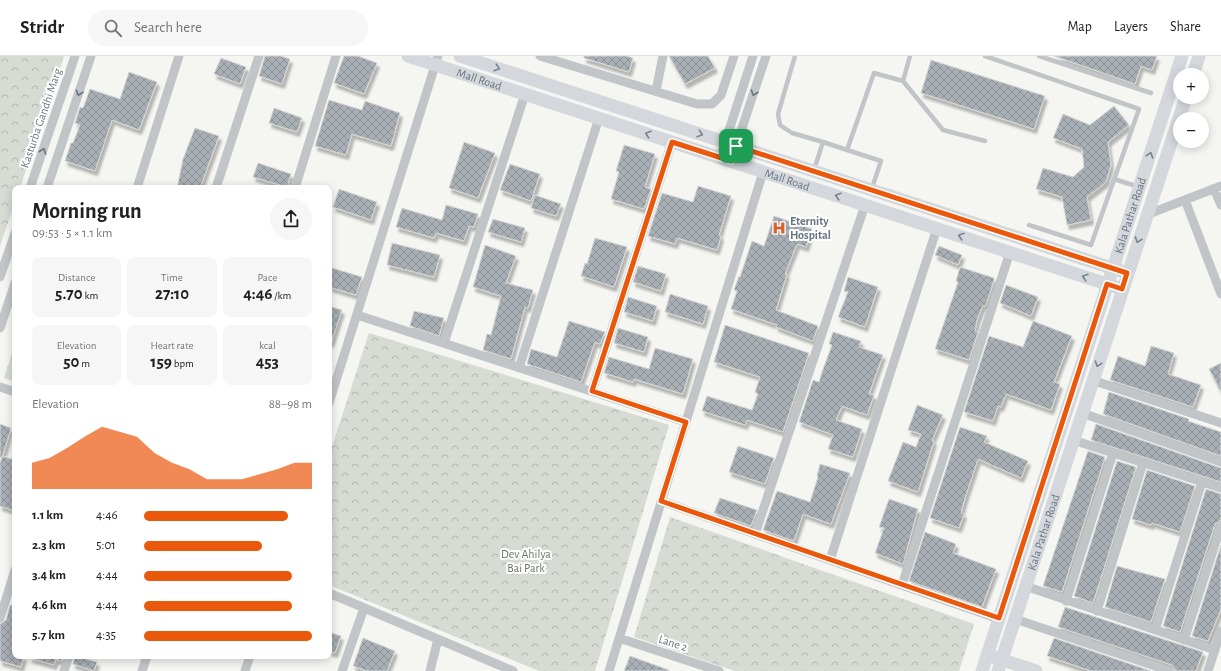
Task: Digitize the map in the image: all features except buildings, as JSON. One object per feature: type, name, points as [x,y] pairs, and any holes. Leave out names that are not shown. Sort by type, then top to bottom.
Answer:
[{"type":"street","name":"Kasturba Gandhi Marg","points":[[31,185],[75,56]]},
{"type":"street","points":[[48,185],[91,56]]},
{"type":"street","points":[[138,185],[179,56]]},
{"type":"street","points":[[217,185],[259,56]]},
{"type":"street","points":[[296,185],[336,56]]},
{"type":"street","name":"Mall Road","points":[[408,56],[436,60],[525,94],[1122,289]]},
{"type":"street","name":"Mall Road","points":[[460,56],[1127,273]]},
{"type":"street","points":[[540,56],[697,104],[712,104],[721,95],[734,56]]},
{"type":"street","points":[[656,91],[663,56]]},
{"type":"street","points":[[725,159],[753,56]]},
{"type":"street","points":[[730,144],[766,56]]},
{"type":"street","name":"Kala Pathar Road","points":[[982,671],[1182,56]]},
{"type":"street","points":[[1195,68],[1199,56]]},
{"type":"street","points":[[332,388],[357,315],[436,60]]},
{"type":"street","points":[[444,343],[525,94]]},
{"type":"street","name":"Kala Pathar Road","points":[[1000,665],[1127,273],[1184,104]]},
{"type":"street","points":[[520,368],[599,118]]},
{"type":"street","points":[[592,391],[672,142]]},
{"type":"street","points":[[609,671],[763,172]]},
{"type":"street","points":[[1146,215],[1218,188],[1221,205]]},
{"type":"street","points":[[1185,200],[1221,294]]},
{"type":"street","points":[[755,534],[865,205]]},
{"type":"street","points":[[830,560],[937,228]]},
{"type":"street","points":[[0,277],[12,242]]},
{"type":"street","points":[[902,585],[1010,252]]},
{"type":"street","points":[[0,328],[12,294]]},
{"type":"street","points":[[357,315],[686,422]]},
{"type":"street","points":[[1092,380],[1221,423]]},
{"type":"street","points":[[0,387],[12,391]]},
{"type":"street","points":[[1082,413],[1221,462]]},
{"type":"street","points":[[1073,440],[1221,488]]},
{"type":"street","points":[[1066,601],[1113,454]]},
{"type":"street","points":[[1097,611],[1143,463]]},
{"type":"street","points":[[1155,630],[1202,482]]},
{"type":"street","points":[[661,501],[999,618]]},
{"type":"street","points":[[1184,640],[1221,526]]},
{"type":"street","points":[[0,618],[12,580]]},
{"type":"street","points":[[1025,586],[1215,650]]},
{"type":"street","points":[[332,594],[513,671]]},
{"type":"street","points":[[342,671],[364,608]]},
{"type":"street","points":[[1015,619],[1170,671]]},
{"type":"street","points":[[1208,671],[1221,631]]},
{"type":"street","name":"Lane 2","points":[[619,638],[715,670]]},
{"type":"street","points":[[430,671],[438,639]]},
{"type":"street","points":[[987,655],[1000,665],[1036,671]]},
{"type":"street","points":[[64,671],[68,659]]},
{"type":"street","points":[[142,671],[146,659]]},
{"type":"street","points":[[245,671],[249,659]]},
{"type":"lane","points":[[795,56],[778,114],[780,126],[792,133],[881,161],[872,189]]},
{"type":"lane","points":[[902,80],[910,56]]},
{"type":"lane","points":[[985,56],[1139,109],[1091,245],[1029,225]]},
{"type":"lane","points":[[1040,56],[1151,93]]},
{"type":"lane","points":[[847,150],[874,73],[902,80],[943,130],[985,141]]},
{"type":"lane","points":[[814,170],[823,142]]},
{"type":"lane","points":[[1114,179],[1139,187]]},
{"type":"green space","points":[[0,56],[64,56],[21,185],[12,185],[12,211],[0,246]]},
{"type":"green space","name":"Dev Ahilya Bai Park","points":[[369,333],[669,425],[595,671],[539,671],[332,586],[332,447]]},
{"type":"green space","points":[[12,353],[12,381],[4,378]]},
{"type":"green space","points":[[670,517],[974,624],[959,671],[735,671],[634,637]]},
{"type":"place","name":"Eternity Hospital","points":[[779,228]]},
{"type":"route","points":[[672,142],[731,161],[736,146],[814,170],[1127,273],[1122,289],[1107,284],[999,618],[661,501],[686,422],[592,391],[672,142]]}]
